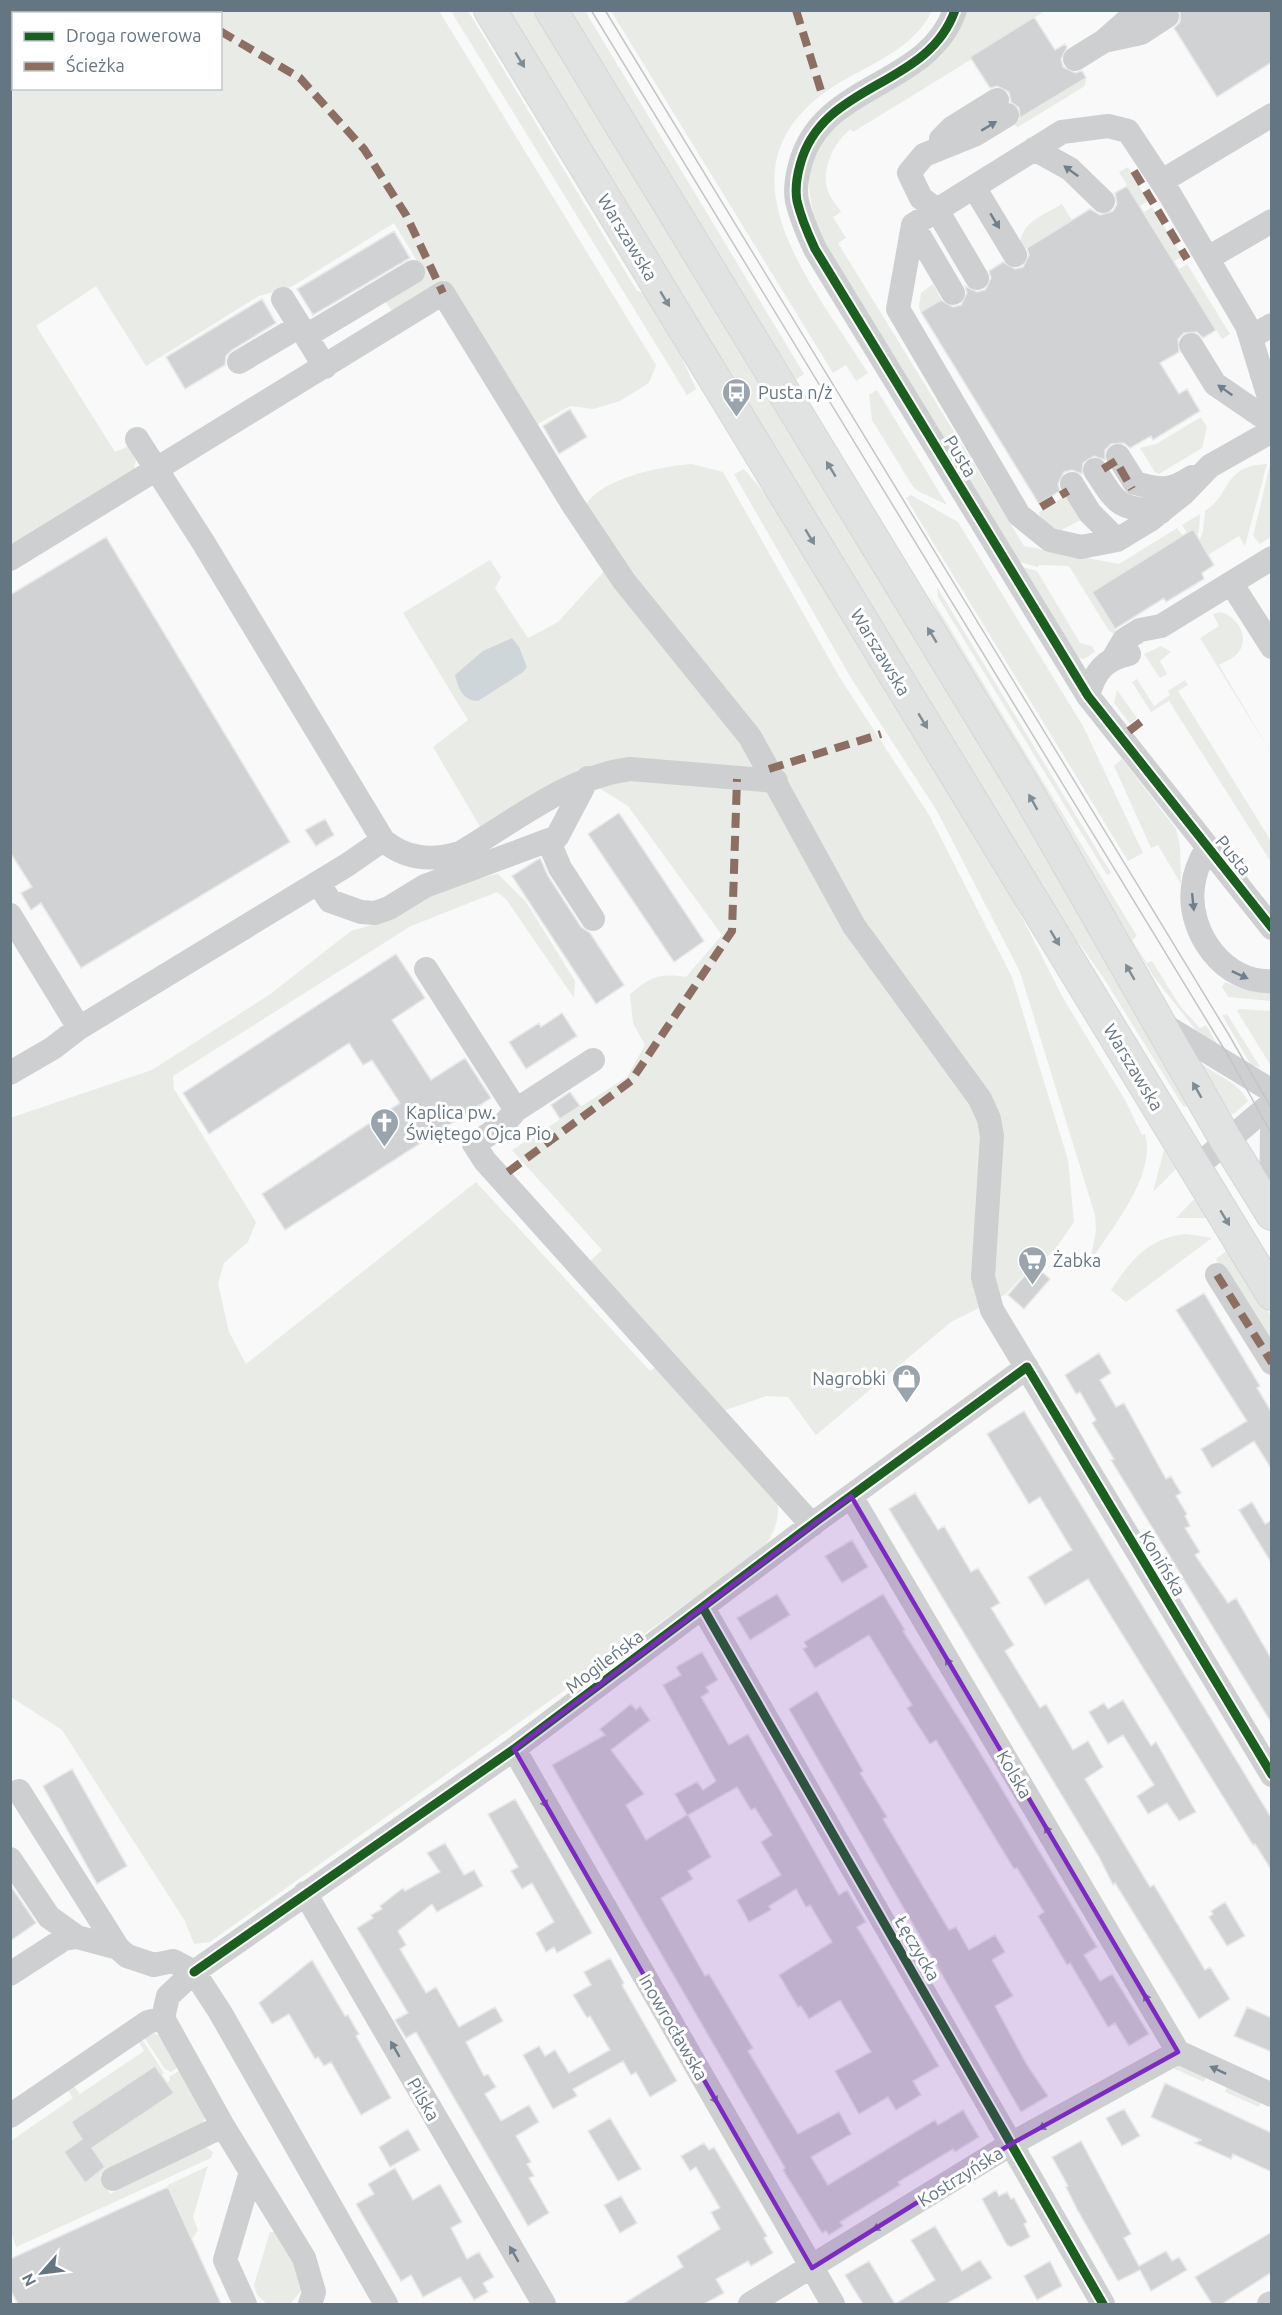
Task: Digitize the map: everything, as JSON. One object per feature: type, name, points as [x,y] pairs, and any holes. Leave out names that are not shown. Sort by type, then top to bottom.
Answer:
[{"type":"main road","name":"Warszawska","points":[[490,10],[1272,1294]]},
{"type":"main road","points":[[551,10],[1027,792],[1271,1213]]},
{"type":"street","name":"Pusta","points":[[955,10],[946,31],[927,53],[831,113],[814,131],[804,152],[797,176],[797,200],[804,224],[815,249],[882,320],[1089,696],[1272,928]]},
{"type":"street","points":[[1075,60],[1104,41],[1138,10]]},
{"type":"street","points":[[1104,41],[1141,33],[1167,16]]},
{"type":"street","points":[[966,285],[925,217],[921,198],[909,172],[924,155],[976,134],[1002,107]]},
{"type":"street","points":[[1162,181],[1272,115]]},
{"type":"street","points":[[1210,466],[1161,512],[1127,534],[1081,547],[1050,540],[1019,515],[882,320],[925,217],[1062,132],[1108,126],[1128,131],[1162,181],[1208,258],[1261,331],[1272,407]]},
{"type":"street","points":[[1034,149],[1070,169],[1088,184],[1102,201]]},
{"type":"street","points":[[974,187],[1015,255]]},
{"type":"street","points":[[1208,258],[1272,221]]},
{"type":"street","points":[[239,362],[303,331],[413,272]]},
{"type":"street","name":"Konińska","points":[[325,367],[443,293],[572,502],[624,581],[750,737],[854,926],[980,1100],[989,1119],[992,1156],[983,1278],[992,1310],[1272,1775]]},
{"type":"street","points":[[10,559],[325,367],[283,298]]},
{"type":"street","points":[[1191,345],[1215,384],[1272,423]]},
{"type":"street","points":[[1118,456],[1135,483],[1158,489],[1174,489],[1272,431]]},
{"type":"street","points":[[136,439],[203,542],[383,840],[394,849],[418,857],[446,857],[460,853],[588,778],[630,769],[776,781]]},
{"type":"street","points":[[1127,534],[1090,513],[1084,476],[1114,500],[1129,508],[1161,512]]},
{"type":"street","points":[[1089,696],[1097,672],[1114,657],[1132,653],[1149,643],[1161,626],[1272,558]]},
{"type":"street","points":[[1232,583],[1272,647]]},
{"type":"street","points":[[737,779],[747,758],[750,737]]},
{"type":"street","points":[[318,883],[330,901],[361,912],[375,913],[389,908],[425,886],[549,842],[556,837],[588,778]]},
{"type":"street","points":[[10,1073],[318,883],[383,840]]},
{"type":"street","points":[[549,842],[560,868],[592,919]]},
{"type":"street","points":[[1207,848],[1196,872],[1192,888],[1197,922],[1204,939],[1226,968],[1240,977],[1272,981]]},
{"type":"street","points":[[10,915],[80,1028]]},
{"type":"street","points":[[426,969],[516,1110]]},
{"type":"street","points":[[1159,1023],[1272,1091]]},
{"type":"street","points":[[593,1060],[516,1110],[503,1125],[474,1143],[485,1161],[812,1525]]},
{"type":"street","points":[[1195,1168],[1272,1103]]},
{"type":"street","points":[[1271,1213],[1272,1132]]},
{"type":"street","points":[[1217,1275],[1272,1363]]},
{"type":"street","name":"Mogileńska","points":[[163,2018],[168,1996],[194,1972],[514,1749],[1027,1367]]},
{"type":"street","name":"Kolska","points":[[851,1496],[1178,2052]]},
{"type":"street","name":"Łęczycka","points":[[703,1608],[1103,2304]]},
{"type":"street","name":"Inowrocławska","points":[[514,1749],[833,2304]]},
{"type":"street","points":[[19,1791],[118,1948],[127,1956],[154,1965],[173,1961],[194,1972],[220,2012],[386,2304]]},
{"type":"street","points":[[10,1859],[49,1917],[76,1938]]},
{"type":"street","name":"Pilska","points":[[305,1893],[544,2304]]},
{"type":"street","points":[[10,1974],[64,1939],[76,1938],[118,1948]]},
{"type":"street","points":[[10,2116],[148,2022],[163,2018],[223,2126],[304,2258],[314,2292],[310,2304]]},
{"type":"street","points":[[1178,2052],[1272,2095]]},
{"type":"street","name":"Kostrzyńska","points":[[750,2304],[1011,2144],[1178,2052]]},
{"type":"street","points":[[113,2179],[223,2126]]},
{"type":"street","points":[[246,2304],[225,2260],[251,2172]]},
{"type":"highlighted area","points":[[851,1496],[1178,2052],[1011,2144],[812,2268],[514,1749]]},
{"type":"shaded area","points":[[11,11],[439,11],[656,365],[649,383],[620,401],[593,409],[570,406],[536,425],[445,280],[393,312],[384,300],[425,274],[394,223],[293,286],[259,296],[146,366],[96,286],[36,326],[115,452],[129,446],[136,461],[132,476],[11,549]]},
{"type":"shaded area","points":[[451,11],[468,11],[637,291],[649,294],[667,325],[696,389],[687,395]]},
{"type":"shaded area","points":[[503,11],[538,11],[975,728],[1190,1104],[1189,1107],[1183,1106],[1103,977],[1021,861]]},
{"type":"shaded area","points":[[564,11],[585,11],[804,374],[795,380],[791,374]]},
{"type":"shaded area","points":[[611,11],[932,11],[916,34],[894,52],[844,80],[802,112],[780,147],[775,184],[781,222],[798,260],[820,299],[868,373],[856,381],[846,365],[833,373]]},
{"type":"shaded area","points":[[966,11],[1045,11],[971,57],[972,59],[853,132],[851,129],[845,134],[831,156],[826,174],[829,194],[841,212],[833,217],[846,238],[838,243],[1024,546],[1119,564],[1177,528],[1183,536],[1092,592],[1119,636],[1109,631],[1069,566],[1039,565],[1038,567],[1016,561],[823,242],[813,209],[809,183],[812,161],[822,143],[836,127],[855,112],[924,69],[942,55],[959,29]]},
{"type":"shaded area","points":[[1086,78],[1085,86],[1018,127],[1012,124]]},
{"type":"shaded area","points":[[1128,167],[1148,201],[1140,206],[1119,172]]},
{"type":"shaded area","points":[[1062,204],[1072,220],[1021,251],[1022,234],[1027,227]]},
{"type":"shaded area","points":[[1152,207],[1183,257],[1174,261],[1144,212]]},
{"type":"shaded area","points":[[1187,264],[1230,334],[1222,339],[1179,269]]},
{"type":"shaded area","points":[[933,284],[942,300],[921,312],[919,307],[921,293]]},
{"type":"shaded area","points":[[877,390],[947,505],[918,491],[912,485],[872,420],[869,395]]},
{"type":"shaded area","points":[[1201,417],[1207,427],[1202,448],[1159,474],[1155,472],[1140,448],[1156,444]]},
{"type":"shaded area","points":[[691,464],[723,472],[840,678],[929,815],[1012,977],[1068,1160],[1074,1222],[1053,1252],[1026,1272],[1006,1294],[951,1322],[816,1435],[788,1397],[766,1396],[723,1411],[590,1261],[602,1250],[512,1150],[627,1077],[645,1045],[633,1023],[630,994],[655,978],[686,977],[722,935],[628,806],[599,788],[482,830],[433,747],[468,720],[403,613],[490,560],[501,577],[495,588],[528,638],[558,622],[617,557],[586,505],[594,496],[605,487],[634,475],[665,467]]},
{"type":"shaded area","points":[[1267,464],[1245,546],[1239,536],[1203,558],[1197,548],[1203,531],[1205,511],[1220,497],[1235,475],[1253,466]]},
{"type":"shaded area","points":[[1270,465],[1271,537],[1260,544],[1253,536]]},
{"type":"shaded area","points":[[744,469],[773,503],[1002,878],[1063,998],[1125,1100],[1142,1135],[1145,1134],[1147,1150],[1138,1184],[1120,1218],[1090,1262],[1096,1231],[1095,1215],[1020,972],[937,811],[851,678],[734,474]]},
{"type":"shaded area","points":[[911,495],[958,522],[1083,726],[1143,853],[1128,861],[906,498]]},
{"type":"shaded area","points":[[1071,497],[1082,519],[1058,532],[1041,520],[1039,512],[1060,499]]},
{"type":"shaded area","points":[[1200,514],[1199,530],[1194,544],[1182,525]]},
{"type":"shaded area","points":[[1019,566],[1037,571],[1080,643],[1092,646],[1095,652],[1084,659],[1076,657]]},
{"type":"shaded area","points":[[937,587],[1111,873],[1107,875],[938,597]]},
{"type":"shaded area","points":[[928,592],[1137,936],[1132,940],[1147,963],[1152,961],[1180,1006],[1200,1028],[1206,1025],[1217,1044],[1202,1038],[1154,977],[963,666]]},
{"type":"shaded area","points":[[1221,612],[1237,624],[1243,636],[1243,643],[1236,655],[1219,665],[1271,753],[1200,638],[1219,626],[1213,614]]},
{"type":"shaded area","points":[[512,638],[519,647],[527,667],[523,672],[478,701],[468,699],[460,689],[455,675],[483,651]]},
{"type":"shaded area","points":[[1161,646],[1171,652],[1160,661],[1167,674],[1160,678],[1144,654]]},
{"type":"shaded area","points":[[1137,679],[1154,706],[1170,695],[1168,691],[1185,680],[1188,685],[1178,691],[1271,841],[1271,862],[1169,701],[1151,712],[1132,682]]},
{"type":"shaded area","points":[[1117,690],[1137,718],[1130,724],[1114,703]]},
{"type":"shaded area","points":[[1122,759],[1176,829],[1180,846],[1181,884],[1158,845],[1151,848],[1114,766]]},
{"type":"shaded area","points":[[498,874],[526,902],[575,981],[574,998],[506,899],[497,892],[411,926],[173,1076],[174,1089],[256,1222],[248,1242],[224,1263],[218,1283],[229,1332],[246,1364],[476,1182],[650,1371],[661,1363],[777,1497],[778,1512],[775,1526],[770,1539],[761,1551],[210,1942],[194,1944],[185,1921],[62,1730],[11,1697],[10,1118],[152,1070],[269,995],[351,931],[375,924],[454,883]]},
{"type":"shaded area","points":[[1225,982],[1241,988],[1271,990],[1271,1001],[1228,997],[1222,987]]},
{"type":"shaded area","points":[[1239,1009],[1271,1011],[1271,1066],[1237,1011]]},
{"type":"shaded area","points":[[1227,1014],[1260,1067],[1251,1065],[1222,1015]]},
{"type":"shaded area","points":[[1197,1060],[1232,1083],[1248,1101],[1234,1114],[1231,1114]]},
{"type":"shaded area","points":[[1164,1150],[1176,1169],[1153,1192]]},
{"type":"shaded area","points":[[1193,1200],[1197,1201],[1206,1218],[1176,1218]]},
{"type":"shaded area","points":[[1187,1234],[1212,1238],[1126,1302],[1111,1290],[1142,1252],[1162,1240]]},
{"type":"shaded area","points":[[1227,1250],[1242,1269],[1271,1316],[1271,1338],[1266,1335],[1225,1265],[1220,1267],[1216,1259]]},
{"type":"shaded area","points":[[152,2032],[160,2036],[179,2067],[171,2072],[165,2069],[142,2034]]},
{"type":"shaded area","points":[[140,2036],[164,2073],[161,2075],[154,2066],[71,2122],[82,2140],[85,2182],[106,2168],[92,2148],[173,2093],[167,2083],[170,2080],[169,2077],[180,2070],[207,2115],[202,2124],[100,2175],[110,2194],[206,2147],[213,2152],[211,2158],[16,2247],[11,2230],[11,2141],[73,2098],[67,2089],[73,2085],[80,2094],[144,2051],[139,2042]]},
{"type":"shaded area","points":[[1171,2061],[1207,2075],[1204,2082],[1164,2064]]},
{"type":"shaded area","points":[[1228,2084],[1262,2100],[1259,2107],[1225,2092]]},
{"type":"shaded area","points":[[208,2166],[193,2217],[198,2230],[192,2239],[168,2185]]},
{"type":"shaded area","points":[[270,2232],[275,2232],[302,2274],[302,2290],[290,2304],[267,2304],[257,2295],[254,2285]]},
{"type":"building","points":[[1180,10],[1272,10],[1272,62],[1217,97],[1174,28],[1180,22]]},
{"type":"building","points":[[1034,17],[1055,50],[1065,44],[1067,47],[1061,59],[1063,67],[1075,73],[1082,71],[1086,78],[1020,118],[1019,108],[1011,102],[1009,92],[997,86],[990,88],[970,57]]},
{"type":"building","points":[[1127,186],[1216,330],[1203,338],[1197,332],[1184,333],[1178,339],[1179,352],[1160,363],[1179,394],[1187,389],[1200,411],[1153,440],[1151,436],[1130,448],[1124,443],[1111,444],[1105,450],[1105,460],[1094,456],[1083,463],[1082,474],[1072,470],[1064,472],[1058,484],[1060,491],[1039,504],[921,312],[941,300],[953,307],[961,305],[967,293],[965,286],[977,292],[985,290],[991,278],[989,271],[1003,262],[1015,269],[1023,267],[1029,255],[1027,248],[1090,209],[1100,215],[1113,211],[1117,204],[1115,193]]},
{"type":"building","points":[[394,231],[410,258],[313,315],[297,289]]},
{"type":"building","points":[[262,299],[276,323],[232,350],[226,356],[225,365],[185,389],[166,357]]},
{"type":"building","points":[[570,409],[587,437],[559,454],[543,426]]},
{"type":"building","points":[[1193,529],[1214,565],[1202,573],[1204,579],[1166,602],[1164,598],[1115,629],[1092,592]]},
{"type":"building","points":[[106,537],[290,842],[81,968],[41,903],[31,910],[21,893],[32,887],[10,852],[10,595]]},
{"type":"building","points":[[619,813],[704,941],[674,962],[588,834]]},
{"type":"building","points":[[325,819],[334,835],[316,846],[305,830]]},
{"type":"building","points":[[540,858],[548,876],[581,927],[590,933],[624,985],[596,1004],[512,876]]},
{"type":"building","points":[[396,954],[425,998],[392,1020],[431,1080],[465,1058],[491,1098],[285,1230],[262,1194],[400,1103],[372,1060],[363,1065],[349,1043],[209,1134],[183,1093]]},
{"type":"building","points":[[562,1013],[577,1036],[526,1069],[509,1042],[539,1023],[541,1027]]},
{"type":"building","points":[[570,1092],[580,1106],[560,1119],[551,1105]]},
{"type":"building","points":[[1034,1265],[1050,1279],[1024,1309],[1008,1295]]},
{"type":"building","points":[[1204,1293],[1260,1386],[1257,1388],[1272,1413],[1272,1470],[1254,1441],[1212,1468],[1201,1449],[1247,1421],[1176,1310]]},
{"type":"building","points":[[1099,1353],[1111,1373],[1100,1380],[1116,1407],[1124,1403],[1166,1479],[1171,1476],[1181,1493],[1176,1496],[1187,1514],[1185,1516],[1190,1526],[1185,1528],[1200,1552],[1195,1555],[1228,1603],[1236,1598],[1272,1660],[1272,1724],[1111,1460],[1114,1459],[1092,1423],[1096,1420],[1080,1392],[1076,1394],[1065,1375]]},
{"type":"building","points":[[1024,1411],[1272,1819],[1272,1871],[1255,1844],[1253,1845],[1088,1579],[1045,1605],[1028,1577],[1072,1550],[1040,1497],[1029,1504],[987,1434]]},
{"type":"building","points":[[915,1493],[938,1530],[944,1526],[971,1572],[978,1568],[1000,1603],[991,1608],[1014,1645],[1005,1651],[1040,1708],[1046,1704],[1073,1750],[1088,1741],[1103,1767],[1085,1779],[1150,1887],[1154,1885],[1205,1970],[1210,1967],[1230,1999],[1199,2019],[1115,1883],[1113,1885],[1099,1857],[889,1509]]},
{"type":"building","points":[[1252,1502],[1265,1524],[1272,1520],[1272,1564],[1239,1510]]},
{"type":"building","points":[[852,1540],[868,1567],[842,1583],[825,1556]]},
{"type":"building","points":[[777,1594],[790,1615],[750,1640],[737,1618]]},
{"type":"building","points":[[883,1594],[905,1630],[903,1631],[970,1736],[1097,1947],[1084,1955],[1100,1981],[1112,1974],[1149,2034],[1129,2046],[1115,2023],[1108,2027],[1070,1963],[1067,1965],[1038,1916],[1044,1912],[1017,1868],[1014,1869],[936,1740],[930,1744],[907,1708],[912,1705],[869,1635],[815,1668],[803,1649],[807,1647],[804,1642]]},
{"type":"building","points":[[702,1652],[718,1680],[706,1687],[709,1692],[701,1697],[729,1745],[748,1734],[839,1895],[847,1890],[866,1922],[857,1927],[939,2066],[913,2081],[921,2095],[896,2110],[888,2097],[859,2114],[835,2071],[871,2052],[840,2000],[809,2019],[801,2006],[798,2007],[779,1975],[832,1942],[810,1905],[806,1907],[796,1889],[769,1906],[771,1910],[749,1922],[737,1900],[781,1875],[761,1842],[772,1835],[755,1808],[751,1810],[737,1787],[688,1815],[711,1857],[688,1871],[693,1879],[661,1898],[705,1976],[709,1974],[753,2048],[748,2051],[798,2134],[839,2112],[851,2134],[811,2157],[828,2185],[935,2120],[938,2125],[963,2110],[979,2137],[955,2152],[953,2149],[898,2182],[900,2185],[840,2222],[843,2226],[829,2235],[826,2231],[822,2233],[783,2170],[785,2168],[552,1765],[605,1735],[600,1729],[631,1704],[636,1710],[640,1706],[650,1720],[611,1750],[644,1794],[626,1805],[646,1840],[687,1815],[675,1794],[697,1782],[703,1790],[716,1781],[663,1685],[681,1675],[676,1667]]},
{"type":"building","points":[[817,1691],[863,1771],[860,1773],[887,1817],[883,1819],[949,1930],[956,1927],[969,1950],[995,1935],[1005,1952],[992,1960],[1013,1996],[995,2006],[1027,2065],[1048,2096],[1021,2112],[789,1709]]},
{"type":"building","points":[[1123,1700],[1151,1746],[1156,1742],[1196,1812],[1179,1821],[1167,1803],[1148,1814],[1137,1796],[1154,1785],[1123,1735],[1108,1744],[1089,1712],[1104,1703],[1108,1709]]},
{"type":"building","points":[[72,1769],[127,1866],[97,1884],[43,1786]]},
{"type":"building","points":[[515,1799],[592,1933],[557,1953],[554,1947],[546,1952],[536,1933],[554,1922],[532,1883],[522,1889],[511,1871],[518,1867],[488,1814]]},
{"type":"building","points":[[445,1843],[464,1875],[474,1870],[483,1886],[437,1912],[432,1904],[398,1931],[406,1945],[400,1949],[426,1993],[436,1987],[459,2027],[495,2007],[503,2021],[466,2042],[484,2076],[488,2074],[496,2087],[485,2094],[501,2121],[529,2105],[539,2122],[516,2136],[531,2162],[527,2164],[534,2176],[529,2178],[549,2213],[528,2226],[416,2032],[406,2038],[395,2020],[408,2013],[357,1928],[373,1918],[371,1915],[382,1909],[380,1906],[403,1888],[405,1891],[440,1872],[427,1853]]},
{"type":"building","points":[[10,1885],[36,1923],[10,1941]]},
{"type":"building","points":[[1225,1902],[1245,1936],[1227,1946],[1209,1917],[1213,1914],[1211,1911]]},
{"type":"building","points":[[610,1958],[624,1983],[622,1985],[677,2081],[650,2097],[636,2072],[631,2075],[623,2061],[573,2089],[577,2096],[553,2109],[523,2055],[539,2046],[545,2056],[555,2050],[569,2073],[610,2050],[590,2016],[587,2018],[573,1995],[591,1985],[584,1972]]},
{"type":"building","points":[[312,1960],[345,2016],[348,2015],[359,2034],[356,2036],[391,2098],[361,2115],[331,2062],[324,2066],[318,2057],[315,2059],[289,2014],[272,2024],[259,2003]]},
{"type":"building","points":[[1247,2007],[1272,2018],[1272,2052],[1234,2036]]},
{"type":"building","points":[[155,2066],[174,2093],[92,2148],[105,2167],[85,2183],[64,2152],[82,2139],[71,2122]]},
{"type":"building","points":[[1165,2083],[1272,2133],[1272,2172],[1233,2154],[1231,2159],[1195,2143],[1201,2140],[1151,2117]]},
{"type":"building","points":[[1124,2109],[1140,2136],[1122,2146],[1106,2118]]},
{"type":"building","points":[[610,2118],[641,2169],[618,2181],[588,2131]]},
{"type":"building","points":[[408,2129],[420,2150],[390,2167],[379,2147]]},
{"type":"building","points":[[1081,2141],[1131,2234],[1124,2238],[1139,2266],[1166,2251],[1172,2261],[1179,2257],[1187,2270],[1151,2291],[1140,2270],[1118,2281],[1077,2209],[1066,2187],[1068,2186],[1052,2157]]},
{"type":"building","points":[[704,2143],[709,2150],[714,2147],[767,2236],[764,2238],[773,2253],[751,2266],[748,2261],[716,2279],[724,2293],[704,2304],[623,2304],[683,2267],[677,2256],[720,2229],[711,2212],[720,2208],[696,2167],[690,2171],[681,2156]]},
{"type":"building","points":[[395,2168],[413,2200],[440,2184],[462,2222],[451,2228],[467,2259],[479,2252],[494,2277],[483,2283],[488,2292],[474,2300],[460,2277],[423,2297],[411,2275],[401,2281],[356,2204],[374,2194],[368,2184]]},
{"type":"building","points":[[168,2187],[221,2304],[18,2304],[10,2289],[10,2259]]},
{"type":"building","points":[[996,2190],[999,2196],[1007,2192],[1011,2199],[1014,2198],[1027,2222],[1024,2224],[1030,2237],[1011,2247],[1007,2245],[982,2199]]},
{"type":"building","points":[[621,2196],[637,2223],[620,2233],[604,2205]]},
{"type":"building","points":[[935,2226],[962,2271],[980,2260],[992,2278],[946,2304],[895,2304],[935,2280],[911,2240]]},
{"type":"building","points":[[1272,2232],[1272,2272],[1222,2304],[1212,2304],[1195,2277]]},
{"type":"building","points":[[869,2261],[895,2304],[863,2304],[845,2275]]},
{"type":"building","points":[[1050,2261],[1062,2286],[1037,2300],[1024,2276]]},
{"type":"tram line","points":[[591,10],[1229,1057],[1272,1135]]},
{"type":"tram line","points":[[605,10],[1272,1109]]},
{"type":"marked path","points":[[796,10],[822,94]]},
{"type":"marked path","points":[[222,32],[300,78],[364,149],[406,215],[443,293]]},
{"type":"marked path","points":[[1134,171],[1187,259]]},
{"type":"marked path","points":[[1103,469],[1116,461],[1132,489]]},
{"type":"marked path","points":[[1041,507],[1068,491]]},
{"type":"marked path","points":[[1129,731],[1147,717]]},
{"type":"marked path","points":[[769,769],[881,734]]},
{"type":"marked path","points":[[508,1172],[631,1081],[732,931],[737,779]]},
{"type":"marked path","points":[[1217,1275],[1272,1363]]},
{"type":"cycle path","points":[[955,10],[941,36],[922,56],[830,116],[812,137],[800,165],[796,192],[803,220],[815,249],[1088,696],[1272,928]]},
{"type":"cycle path","points":[[194,1972],[514,1749],[818,1520],[1027,1367],[1272,1775]]},
{"type":"cycle path","points":[[703,1608],[1103,2304]]},
{"type":"place","name":"Pusta n/ż","points":[[737,418]]},
{"type":"place","name":"Kaplica pw. Świętego Ojca Pio","points":[[385,1148]]},
{"type":"place","name":"Żabka","points":[[1032,1286]]},
{"type":"place","name":"Nagrobki","points":[[907,1404]]}]
